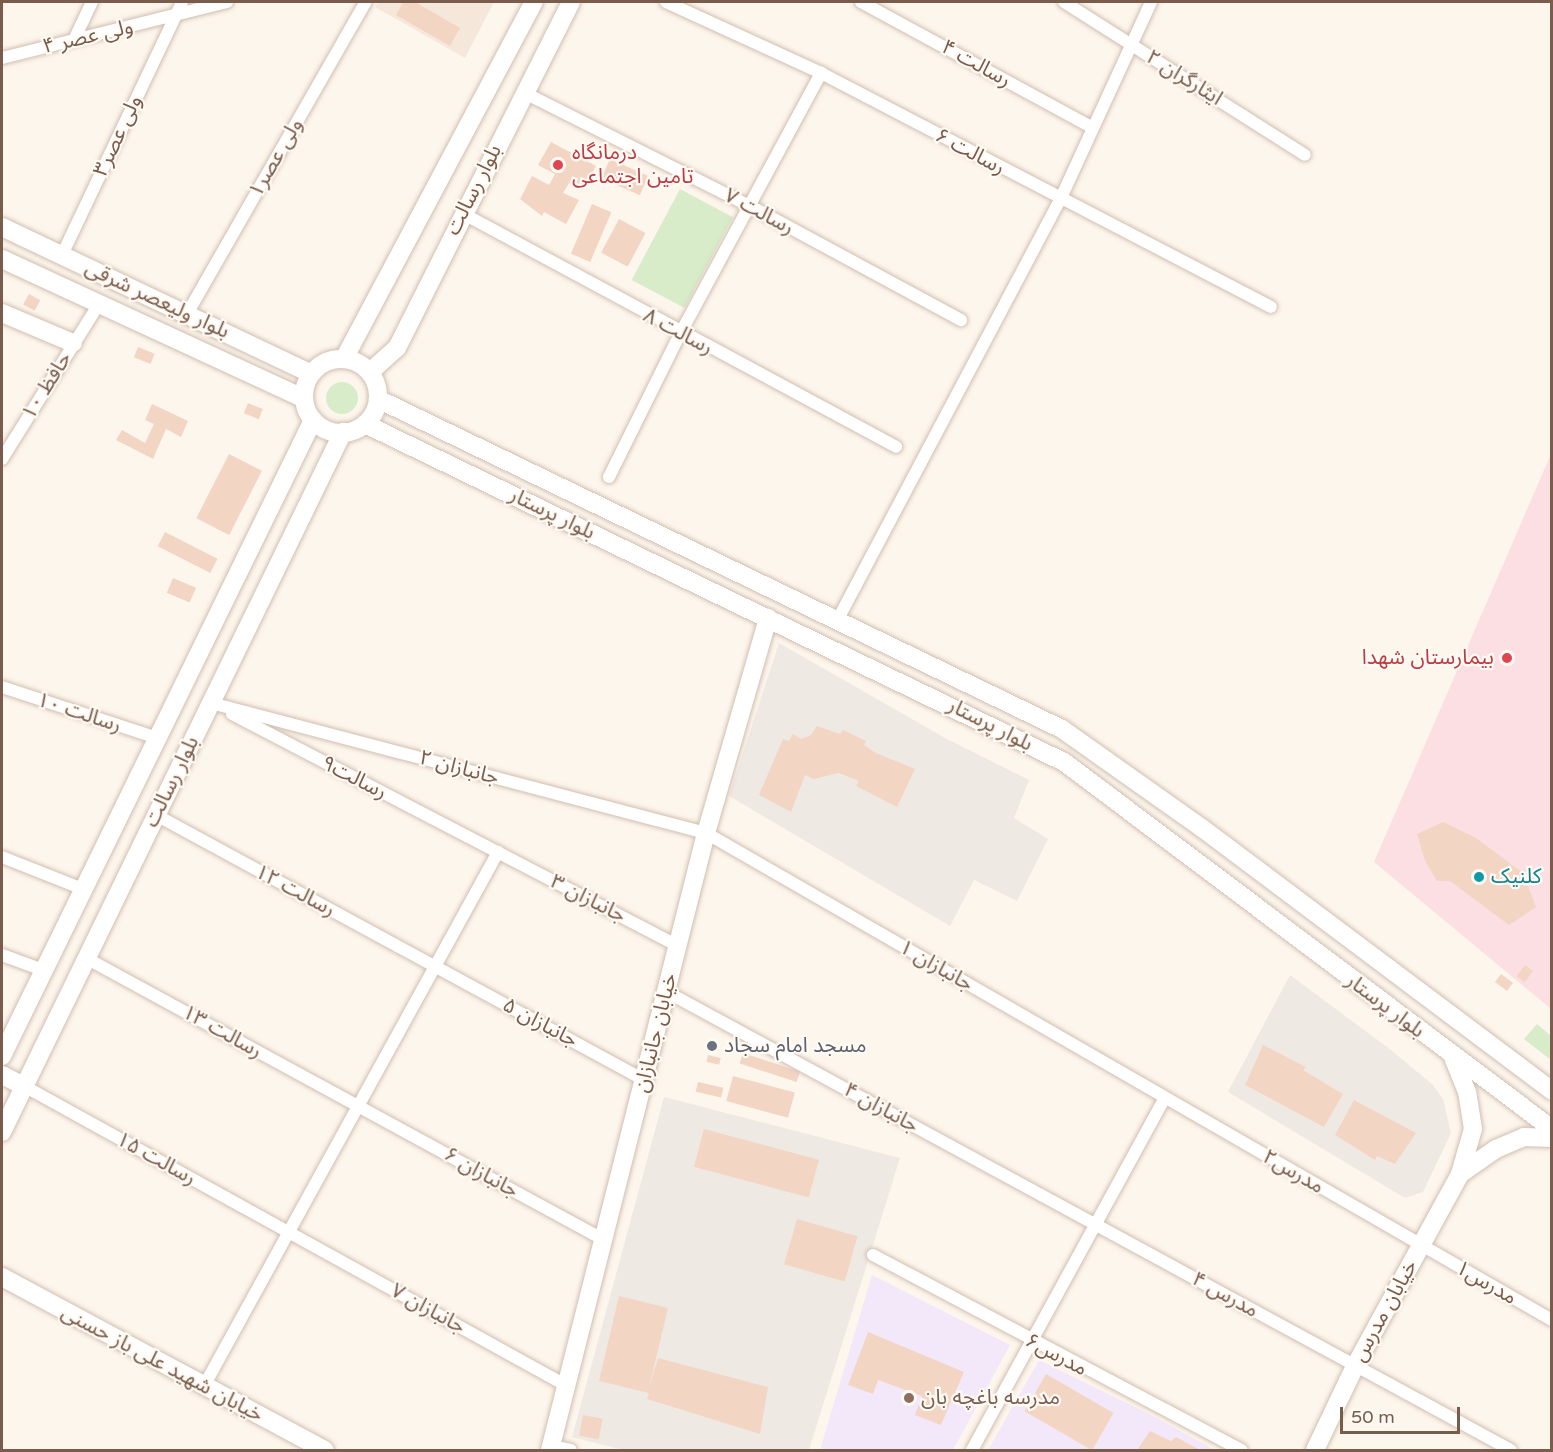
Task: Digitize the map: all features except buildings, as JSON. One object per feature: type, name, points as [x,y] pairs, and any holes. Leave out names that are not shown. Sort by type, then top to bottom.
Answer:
[{"type":"main road","name":"بلوار رسالت","points":[[344,359],[534,2]]},
{"type":"main road","name":"بلوار رسالت","points":[[370,372],[396,348],[523,92],[571,2]]},
{"type":"main road","name":"بلوار ولیعصر شرقی","points":[[2,227],[310,374]]},
{"type":"main road","name":"بلوار ولیعصر شرقی","points":[[2,259],[303,398]]},
{"type":"main road","points":[[2,313],[73,343]]},
{"type":"main road","points":[[344,359],[358,363],[370,372],[378,399],[374,413],[365,424],[344,432],[325,429],[314,420],[303,398],[310,374],[330,361],[344,359]]},
{"type":"main road","name":"بلوار پرستار","points":[[378,399],[912,659],[1062,729],[1202,828],[1551,1091]]},
{"type":"main road","name":"بلوار رسالت","points":[[2,1056],[314,420]]},
{"type":"main road","name":"بلوار پرستار","points":[[365,424],[1064,762],[1551,1129]]},
{"type":"main road","name":"بلوار رسالت","points":[[2,1132],[344,432]]},
{"type":"main road","name":"خیابان جانبازان","points":[[551,1448],[706,833],[768,618]]},
{"type":"main road","points":[[892,677],[912,659]]},
{"type":"main road","points":[[1452,1056],[1467,1092],[1473,1129],[1460,1174]]},
{"type":"main road","points":[[2,1075],[24,1086]]},
{"type":"main road","points":[[1460,1174],[1496,1149],[1524,1137],[1551,1138]]},
{"type":"main road","name":"خیابان مدرس","points":[[1315,1450],[1355,1365],[1460,1174]]},
{"type":"main road","name":"خیابان شهید علی باز حسنی","points":[[2,1277],[324,1450]]},
{"type":"street","points":[[74,40],[92,2]]},
{"type":"street","name":"ولی عصر۳","points":[[62,255],[182,2]]},
{"type":"street","name":"ولی عصر ۴","points":[[2,58],[227,2]]},
{"type":"street","name":"ولی عصر۱","points":[[187,314],[366,2]]},
{"type":"street","name":"رسالت ۶","points":[[666,2],[821,73],[1060,200],[1271,307]]},
{"type":"street","name":"رسالت ۴","points":[[861,2],[1091,128]]},
{"type":"street","name":"ایثارگران ۲","points":[[1064,2],[1305,155]]},
{"type":"street","points":[[837,621],[1060,200],[1091,128],[1151,2]]},
{"type":"street","points":[[609,477],[680,334],[821,73]]},
{"type":"street","name":"رسالت ۷","points":[[523,92],[750,206],[961,320]]},
{"type":"street","name":"رسالت ۸","points":[[462,213],[680,334],[896,447]]},
{"type":"street","name":"حافظ ۱۰","points":[[2,459],[99,304]]},
{"type":"street","name":"رسالت ۱۰","points":[[2,687],[157,738]]},
{"type":"street","name":"جانبازان ۲","points":[[211,704],[706,833]]},
{"type":"street","name":"رسالت۹","points":[[211,704],[498,852]]},
{"type":"street","name":"رسالت ۱۲","points":[[156,815],[435,966]]},
{"type":"street","name":"جانبازان ۱","points":[[706,833],[1165,1098]]},
{"type":"street","points":[[204,1386],[498,852]]},
{"type":"street","name":"جانبازان ۳","points":[[498,852],[678,946]]},
{"type":"street","points":[[2,857],[83,889]]},
{"type":"street","points":[[2,955],[43,970]]},
{"type":"street","name":"رسالت ۱۳","points":[[86,958],[358,1106]]},
{"type":"street","name":"جانبازان ۵","points":[[435,966],[645,1080]]},
{"type":"street","name":"جانبازان ۴","points":[[667,992],[1096,1224]]},
{"type":"street","name":"رسالت ۱۵","points":[[24,1086],[289,1232]]},
{"type":"street","points":[[972,1450],[1165,1098]]},
{"type":"street","name":"مدرس۲","points":[[1165,1098],[1421,1245]]},
{"type":"street","name":"جانبازان ۶","points":[[358,1106],[604,1240]]},
{"type":"street","name":"مدرس ۴","points":[[1096,1224],[1511,1450]]},
{"type":"street","name":"جانبازان ۷","points":[[289,1232],[567,1386]]},
{"type":"street","name":"مدرس۱","points":[[1421,1245],[1551,1320]]},
{"type":"street","name":"مدرس۶","points":[[873,1255],[1031,1342],[1242,1450]]},
{"type":"street","points":[[551,1448],[570,1450]]},
{"type":"shaded area","points":[[379,2],[494,2],[465,58],[375,7]]},
{"type":"shaded area","name":"بیمارستان شهدا","points":[[1551,454],[1551,1009],[1374,862]]},
{"type":"shaded area","points":[[779,643],[947,739],[1029,780],[1014,818],[1048,839],[1017,901],[974,880],[950,926],[729,796]]},
{"type":"shaded area","points":[[1290,975],[1391,1050],[1432,1084],[1443,1099],[1451,1133],[1423,1192],[1405,1198],[1228,1092]]},
{"type":"shaded area","points":[[664,1097],[900,1158],[809,1450],[623,1450],[572,1437]]},
{"type":"shaded area","name":"مدرسه باغچه بان","points":[[872,1275],[1010,1345],[953,1450],[820,1450]]},
{"type":"shaded area","points":[[1039,1360],[1153,1416],[1215,1450],[988,1450]]},
{"type":"green space","points":[[680,189],[733,217],[685,308],[632,280]]},
{"type":"green space","points":[[342,382],[354,386],[358,398],[354,410],[342,414],[330,410],[326,398],[330,386]]},
{"type":"green space","points":[[1537,1024],[1551,1036],[1551,1060],[1524,1039]]},
{"type":"place","name":"درمانگاه تامین اجتماعی","points":[[558,165]]},
{"type":"place","name":"بیمارستان شهدا","points":[[1507,658]]},
{"type":"place","name":"کلنیک","points":[[1479,877]]},
{"type":"place","name":"مسجد امام سجاد","points":[[712,1046]]},
{"type":"place","name":"مدرسه باغچه بان","points":[[909,1398]]}]
